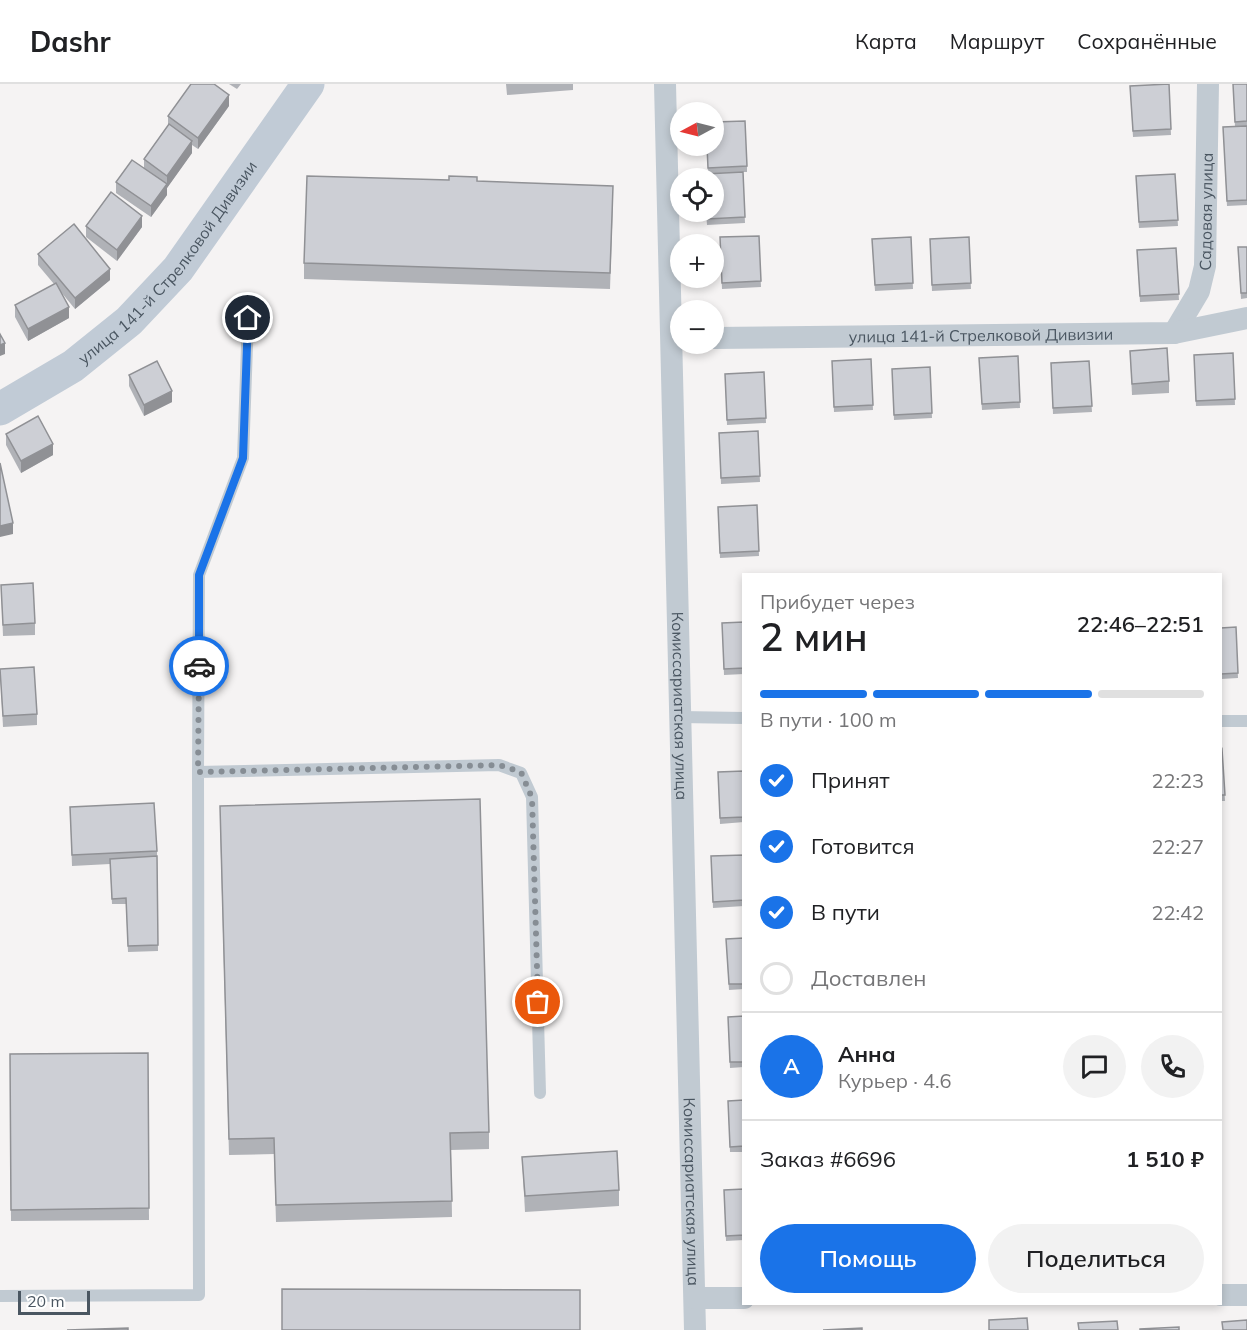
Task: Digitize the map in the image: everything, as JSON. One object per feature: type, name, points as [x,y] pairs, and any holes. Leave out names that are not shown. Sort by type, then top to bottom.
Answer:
[{"type":"main road","name":"улица 141-й Стрелковой Дивизии","points":[[0,409],[73,366],[129,321],[178,269],[308,84]]},
{"type":"street","name":"Комиссариатская улица","points":[[664,84],[674,300]]},
{"type":"street","name":"Садовая улица","points":[[1174,333],[1199,291],[1205,266],[1208,84]]},
{"type":"street","name":"улица 141-й Стрелковой Дивизии","points":[[724,338],[1174,333],[1247,318]]},
{"type":"street","name":"Комиссариатская улица","points":[[676,354],[680,717],[695,1330]]},
{"type":"street","points":[[1222,1295],[1247,1295]]},
{"type":"street","points":[[695,1298],[742,1298]]},
{"type":"lane","points":[[0,1296],[199,1295],[199,575],[243,458],[248,318]]},
{"type":"lane","points":[[680,717],[742,718]]},
{"type":"lane","points":[[1222,721],[1247,721]]},
{"type":"lane","points":[[198,772],[499,765],[521,772],[532,798],[540,1093]]},
{"type":"building","points":[[191,84],[214,84],[229,95],[198,138],[168,116]]},
{"type":"building","points":[[1169,84],[1171,129],[1133,131],[1130,86]]},
{"type":"building","points":[[1233,84],[1247,84],[1247,121],[1235,122]]},
{"type":"building","points":[[745,121],[747,166],[708,168],[707,156],[724,156],[724,122]]},
{"type":"building","points":[[169,124],[192,141],[167,176],[144,159]]},
{"type":"building","points":[[1247,126],[1247,200],[1227,201],[1223,127]]},
{"type":"building","points":[[132,160],[167,184],[151,206],[116,182]]},
{"type":"building","points":[[743,172],[745,217],[724,218],[724,173]]},
{"type":"building","points":[[1175,174],[1178,220],[1139,222],[1136,176]]},
{"type":"building","points":[[307,176],[449,180],[449,176],[477,177],[477,181],[613,186],[610,273],[304,263]]},
{"type":"building","points":[[111,192],[142,216],[117,250],[86,226]]},
{"type":"building","points":[[74,224],[110,269],[75,298],[38,254]]},
{"type":"building","points":[[759,236],[761,281],[724,283],[724,237]]},
{"type":"building","points":[[911,237],[913,283],[875,285],[872,239]]},
{"type":"building","points":[[969,237],[971,283],[932,285],[930,239]]},
{"type":"building","points":[[1238,247],[1247,247],[1247,293],[1241,293]]},
{"type":"building","points":[[1176,248],[1179,294],[1140,296],[1137,250]]},
{"type":"building","points":[[56,283],[69,307],[28,329],[15,305]]},
{"type":"building","points":[[0,334],[5,343],[0,345]]},
{"type":"building","points":[[1167,348],[1169,381],[1132,384],[1130,351]]},
{"type":"building","points":[[1233,353],[1235,399],[1196,401],[1194,355]]},
{"type":"building","points":[[1018,356],[1020,402],[982,404],[979,358]]},
{"type":"building","points":[[871,359],[873,405],[834,407],[832,361]]},
{"type":"building","points":[[157,361],[172,391],[144,405],[129,375]]},
{"type":"building","points":[[1089,361],[1092,406],[1053,408],[1051,363]]},
{"type":"building","points":[[930,367],[932,413],[894,415],[892,369]]},
{"type":"building","points":[[764,372],[766,418],[727,420],[725,374]]},
{"type":"building","points":[[38,416],[53,444],[21,461],[6,434]]},
{"type":"building","points":[[758,431],[760,476],[721,478],[719,433]]},
{"type":"building","points":[[0,463],[13,523],[0,526]]},
{"type":"building","points":[[757,505],[759,551],[720,553],[718,507]]},
{"type":"building","points":[[33,583],[35,623],[3,625],[1,585]]},
{"type":"building","points":[[742,622],[742,668],[724,669],[722,623]]},
{"type":"building","points":[[1236,627],[1238,673],[1222,674],[1222,628]]},
{"type":"building","points":[[34,667],[37,714],[3,716],[0,669]]},
{"type":"building","points":[[1222,749],[1225,795],[1222,795]]},
{"type":"building","points":[[742,771],[742,817],[720,818],[718,772]]},
{"type":"building","points":[[480,799],[489,1132],[450,1133],[452,1201],[276,1205],[274,1138],[229,1139],[220,806]]},
{"type":"building","points":[[154,803],[157,851],[72,855],[70,807]]},
{"type":"building","points":[[742,855],[742,900],[713,902],[711,856]]},
{"type":"building","points":[[157,856],[158,945],[128,946],[126,898],[112,899],[110,859]]},
{"type":"building","points":[[742,938],[742,984],[729,984],[726,939]]},
{"type":"building","points":[[742,1016],[742,1062],[730,1062],[728,1017]]},
{"type":"building","points":[[148,1053],[149,1208],[11,1210],[10,1054]]},
{"type":"building","points":[[742,1100],[742,1146],[730,1147],[728,1101]]},
{"type":"building","points":[[617,1151],[619,1190],[525,1196],[522,1157]]},
{"type":"building","points":[[742,1189],[742,1235],[726,1236],[724,1190]]},
{"type":"building","points":[[282,1289],[580,1290],[580,1330],[282,1330]]},
{"type":"building","points":[[1027,1318],[1028,1330],[989,1330],[989,1320]]},
{"type":"building","points":[[1247,1320],[1247,1330],[1223,1330],[1222,1322]]},
{"type":"building","points":[[1117,1321],[1118,1330],[1079,1330],[1078,1323]]},
{"type":"building","points":[[1179,1327],[1179,1330],[1140,1330],[1140,1329]]},
{"type":"building","points":[[128,1328],[128,1330],[67,1330]]},
{"type":"building","points":[[862,1328],[862,1330],[823,1330]]},
{"type":"way so far","points":[[199,666],[198,772],[499,765],[521,772],[532,798],[538,1002]]},
{"type":"route","points":[[199,666],[199,575],[243,458],[248,318]]}]
